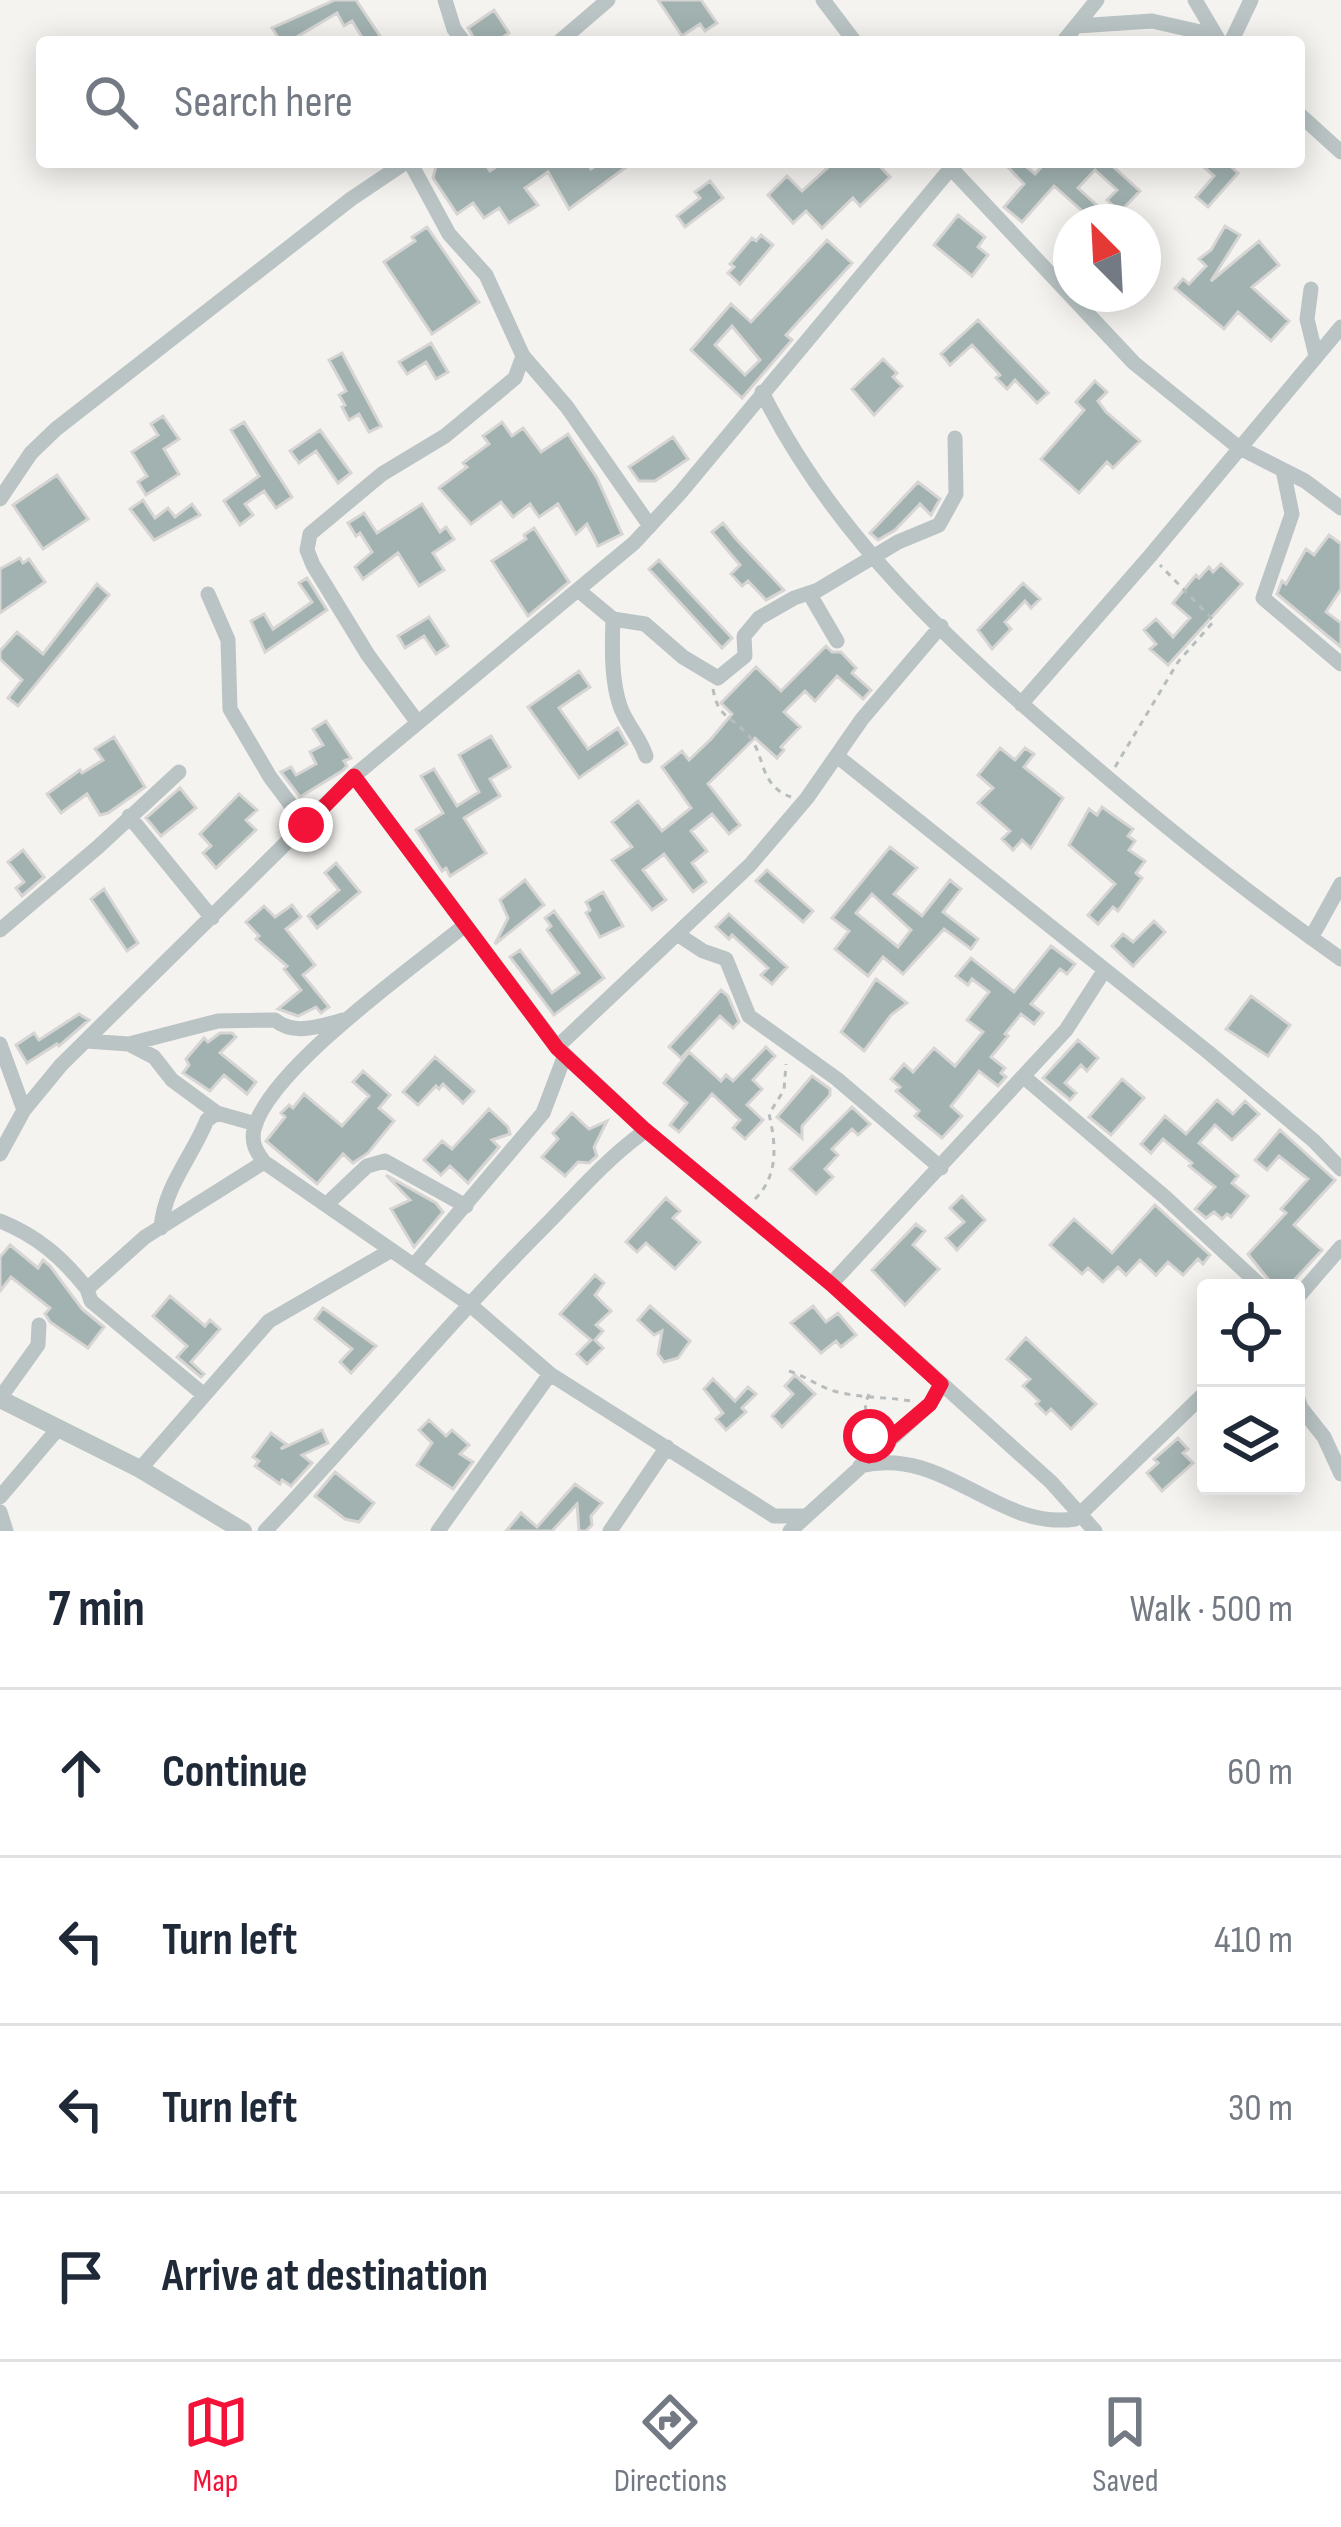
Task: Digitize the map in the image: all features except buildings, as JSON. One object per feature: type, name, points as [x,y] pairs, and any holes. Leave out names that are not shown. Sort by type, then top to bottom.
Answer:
[{"type":"street","points":[[445,0],[459,36]]},
{"type":"street","points":[[566,36],[608,0]]},
{"type":"street","points":[[823,0],[850,36]]},
{"type":"street","points":[[1068,36],[1097,0]]},
{"type":"street","points":[[1196,0],[1219,36]]},
{"type":"street","points":[[1225,36],[1251,0]]},
{"type":"street","points":[[1077,26],[1152,21],[1207,36]]},
{"type":"street","points":[[1305,119],[1341,152]]},
{"type":"street","points":[[0,499],[31,453],[56,430],[351,199],[399,168]]},
{"type":"street","points":[[411,168],[449,234],[486,275],[523,356],[567,407],[650,526]]},
{"type":"street","points":[[0,1154],[24,1110],[86,1042],[354,776],[650,526],[947,168]]},
{"type":"street","points":[[954,168],[1134,363],[1238,447],[1341,508]]},
{"type":"street","points":[[1311,289],[1307,320],[1316,356]]},
{"type":"street","points":[[1021,704],[1341,327]]},
{"type":"street","points":[[418,723],[368,656],[313,565],[307,550],[310,533],[382,474],[445,436],[498,393],[515,378],[523,356]]},
{"type":"street","points":[[762,392],[817,490],[874,559],[941,626],[1021,704],[1174,836],[1341,959]]},
{"type":"street","points":[[578,590],[613,619],[645,624],[683,657],[718,678],[745,656],[744,636],[759,618],[898,542],[939,525],[956,494],[955,438]]},
{"type":"street","points":[[1283,470],[1292,514],[1263,598],[1341,664]]},
{"type":"street","points":[[809,593],[836,641]]},
{"type":"street","points":[[208,594],[228,640],[230,709],[270,777],[306,825]]},
{"type":"street","points":[[613,619],[612,653],[621,710],[640,736],[646,756]]},
{"type":"street","points":[[415,1264],[543,1113],[561,1052],[750,865],[941,626]]},
{"type":"street","points":[[837,756],[1314,1141],[1341,1169]]},
{"type":"street","points":[[0,930],[179,772]]},
{"type":"street","points":[[354,776],[561,1052],[1052,1482],[1095,1531]]},
{"type":"street","points":[[129,816],[212,918]]},
{"type":"street","points":[[1311,938],[1341,884]]},
{"type":"street","points":[[465,925],[312,1049],[264,1106],[256,1124],[254,1148],[264,1162],[468,1303],[550,1373],[774,1516],[804,1516]]},
{"type":"street","points":[[677,934],[726,959],[749,1016],[837,1079],[941,1168]]},
{"type":"street","points":[[831,1284],[1066,1030],[1104,970]]},
{"type":"street","points":[[86,1042],[129,1043],[218,1022],[275,1020],[284,1027],[312,1029],[351,1017]]},
{"type":"street","points":[[129,1043],[154,1057],[172,1080],[217,1113],[256,1124]]},
{"type":"street","points":[[0,1044],[24,1110]]},
{"type":"street","points":[[1024,1077],[1253,1279]]},
{"type":"street","points":[[161,1228],[171,1186],[207,1120],[217,1113]]},
{"type":"street","points":[[266,1531],[362,1430],[468,1303],[643,1128]]},
{"type":"street","points":[[328,1203],[367,1166],[385,1161],[466,1206]]},
{"type":"street","points":[[87,1288],[161,1228],[264,1162]]},
{"type":"street","points":[[0,1221],[28,1232],[64,1260],[87,1288],[91,1301],[205,1395]]},
{"type":"street","points":[[1305,1289],[1341,1247]]},
{"type":"street","points":[[140,1469],[269,1321],[390,1251]]},
{"type":"street","points":[[39,1325],[38,1345],[0,1399],[140,1469],[241,1531]]},
{"type":"street","points":[[438,1531],[550,1373]]},
{"type":"street","points":[[790,1531],[930,1404],[941,1384]]},
{"type":"street","points":[[865,1461],[924,1469],[1035,1522],[1059,1523],[1078,1514],[1197,1401]]},
{"type":"street","points":[[1305,1409],[1341,1474]]},
{"type":"street","points":[[0,1497],[56,1430]]},
{"type":"street","points":[[610,1531],[667,1447]]},
{"type":"street","points":[[0,1512],[6,1531]]},
{"type":"path","points":[[1108,779],[1178,662],[1214,621],[1150,556]]},
{"type":"path","points":[[710,673],[716,708],[752,738],[759,762],[777,791],[804,801]]},
{"type":"path","points":[[742,1214],[770,1176],[776,1150],[769,1114],[784,1090],[788,1044]]},
{"type":"path","points":[[789,1371],[838,1392],[930,1404]]},
{"type":"path","points":[[865,1461],[869,1394]]},
{"type":"route","points":[[306,825],[354,776],[557,1048],[941,1384],[930,1404],[869,1456],[870,1436]]}]
